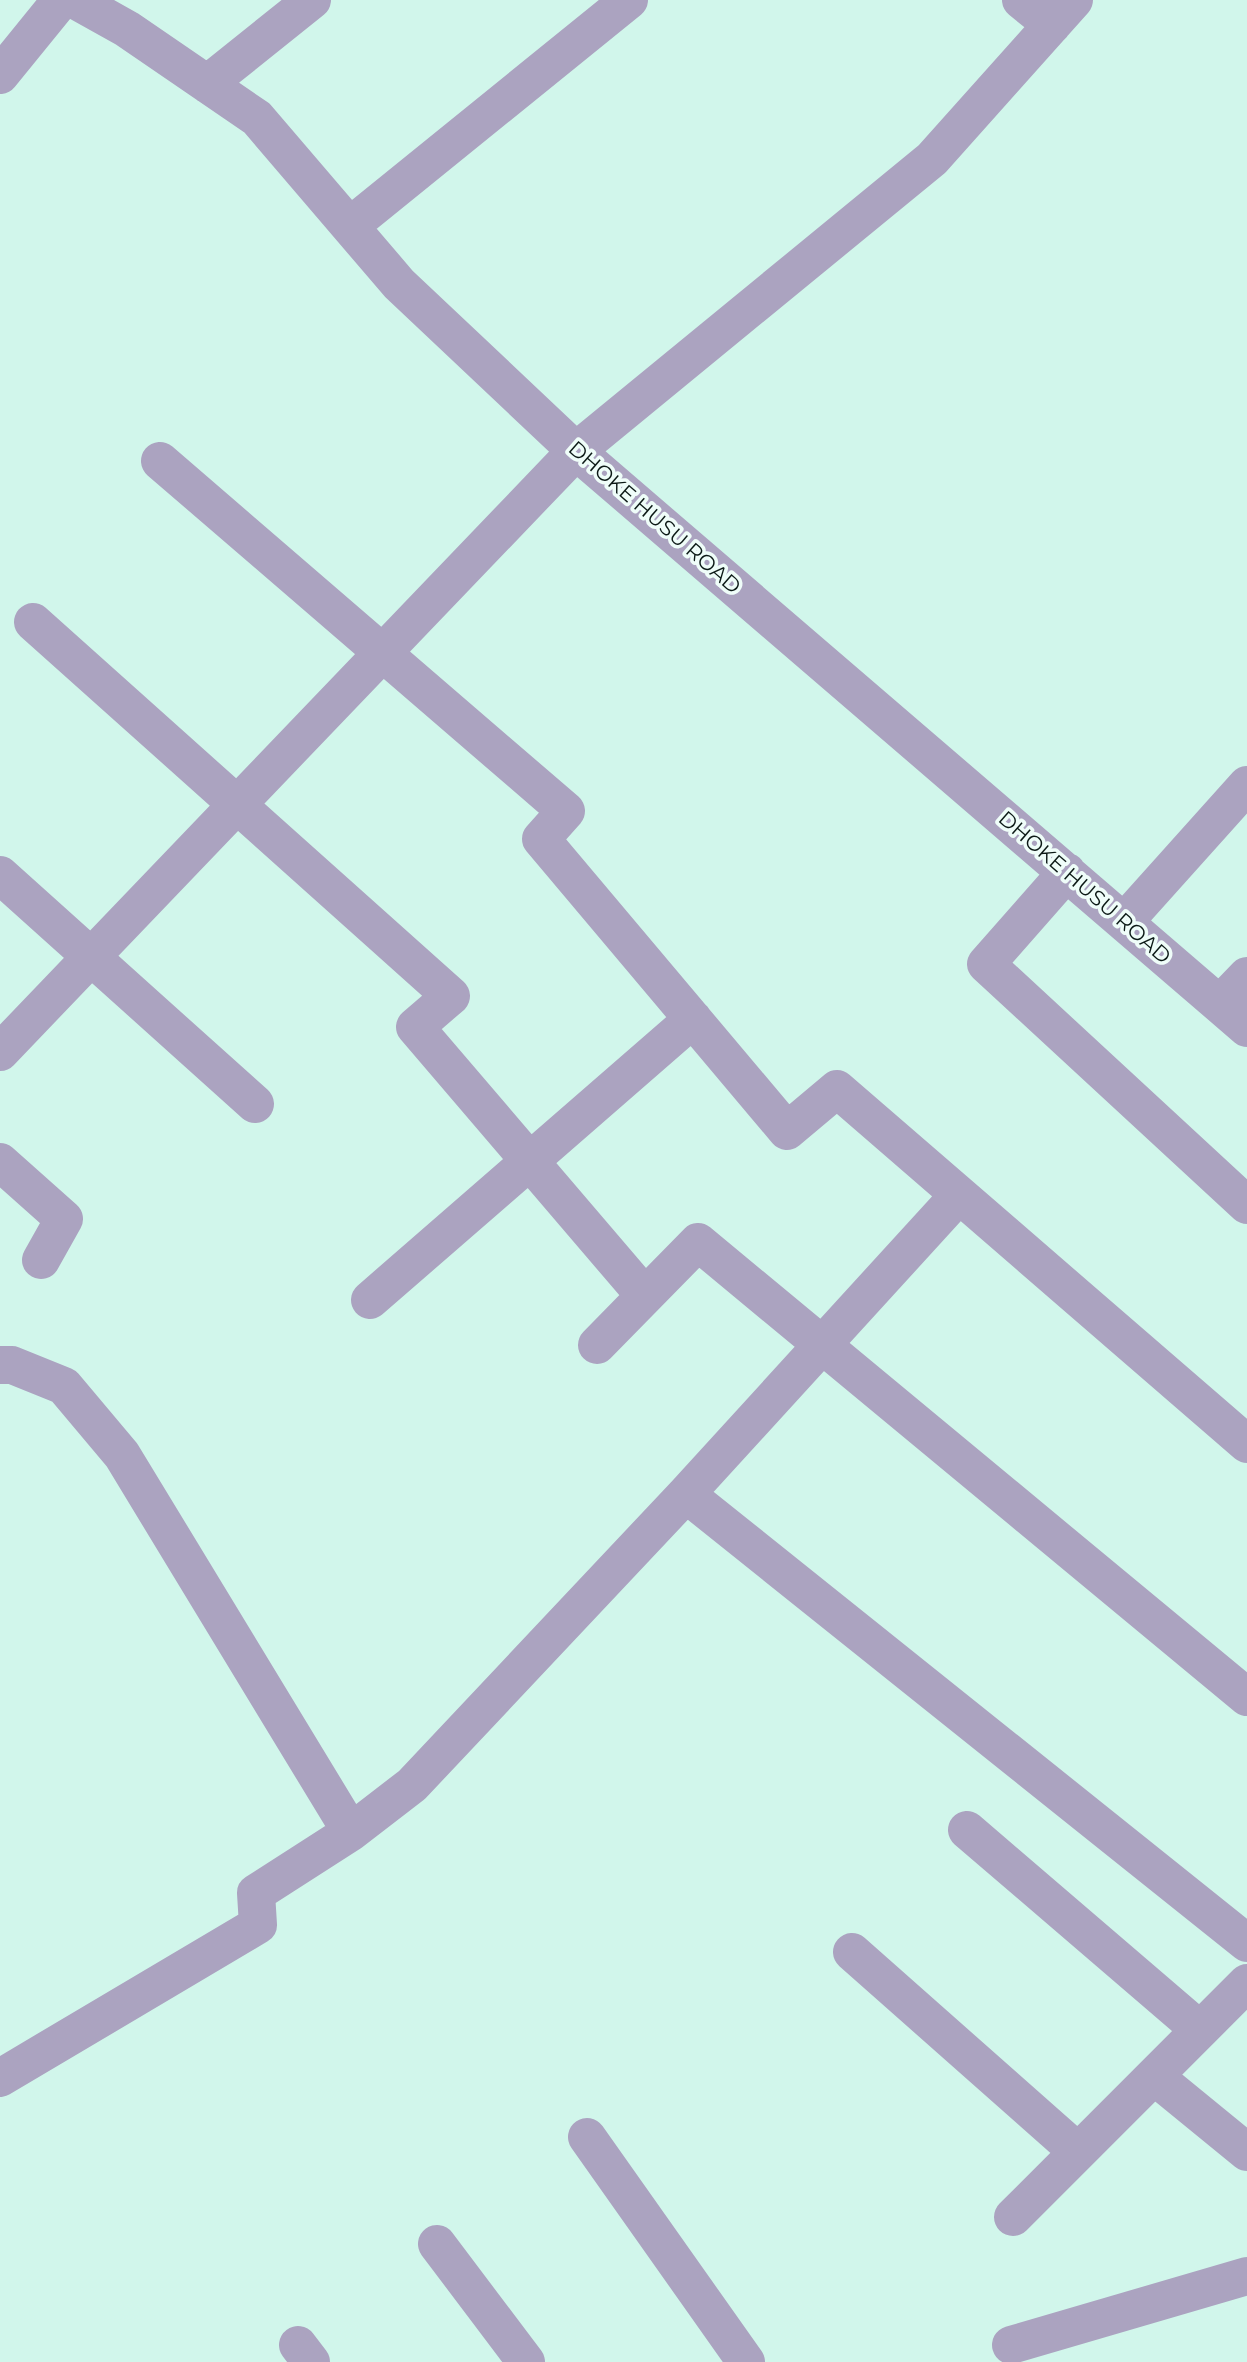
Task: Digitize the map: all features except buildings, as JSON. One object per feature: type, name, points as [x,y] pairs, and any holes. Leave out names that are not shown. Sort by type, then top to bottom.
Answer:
[{"type":"street","points":[[0,75],[61,0]]},
{"type":"street","name":"DHOKE HUSU ROAD","points":[[75,0],[127,29],[257,118],[399,284],[576,451],[1233,1016]]},
{"type":"street","points":[[207,84],[312,0]]},
{"type":"street","points":[[350,226],[629,0]]},
{"type":"street","points":[[0,1052],[576,451],[932,159],[1063,12],[1021,0]]},
{"type":"street","points":[[160,460],[566,811],[541,838],[788,1131],[837,1090],[1247,1444]]},
{"type":"street","points":[[33,622],[451,996],[415,1027],[645,1296]]},
{"type":"street","points":[[1125,921],[1247,785]]},
{"type":"street","points":[[1067,872],[986,964],[1247,1205]]},
{"type":"street","points":[[0,875],[255,1104]]},
{"type":"street","points":[[1233,1016],[1247,976]]},
{"type":"street","points":[[370,1300],[529,1158],[693,1019]]},
{"type":"street","points":[[0,1162],[64,1219],[41,1260]]},
{"type":"street","points":[[0,2078],[258,1925],[256,1893],[351,1832],[412,1785],[686,1494],[959,1195]]},
{"type":"street","points":[[597,1345],[698,1242],[1247,1697]]},
{"type":"street","points":[[0,1365],[12,1365],[64,1386],[122,1455],[351,1832]]},
{"type":"street","points":[[686,1494],[1247,1943]]},
{"type":"street","points":[[967,1830],[1200,2030]]},
{"type":"street","points":[[852,1952],[1078,2152]]},
{"type":"street","points":[[1013,2217],[1247,1983]]},
{"type":"street","points":[[1154,2076],[1247,2152]]},
{"type":"street","points":[[587,2137],[746,2362]]},
{"type":"street","points":[[437,2244],[526,2362]]},
{"type":"street","points":[[1011,2345],[1247,2276]]}]
